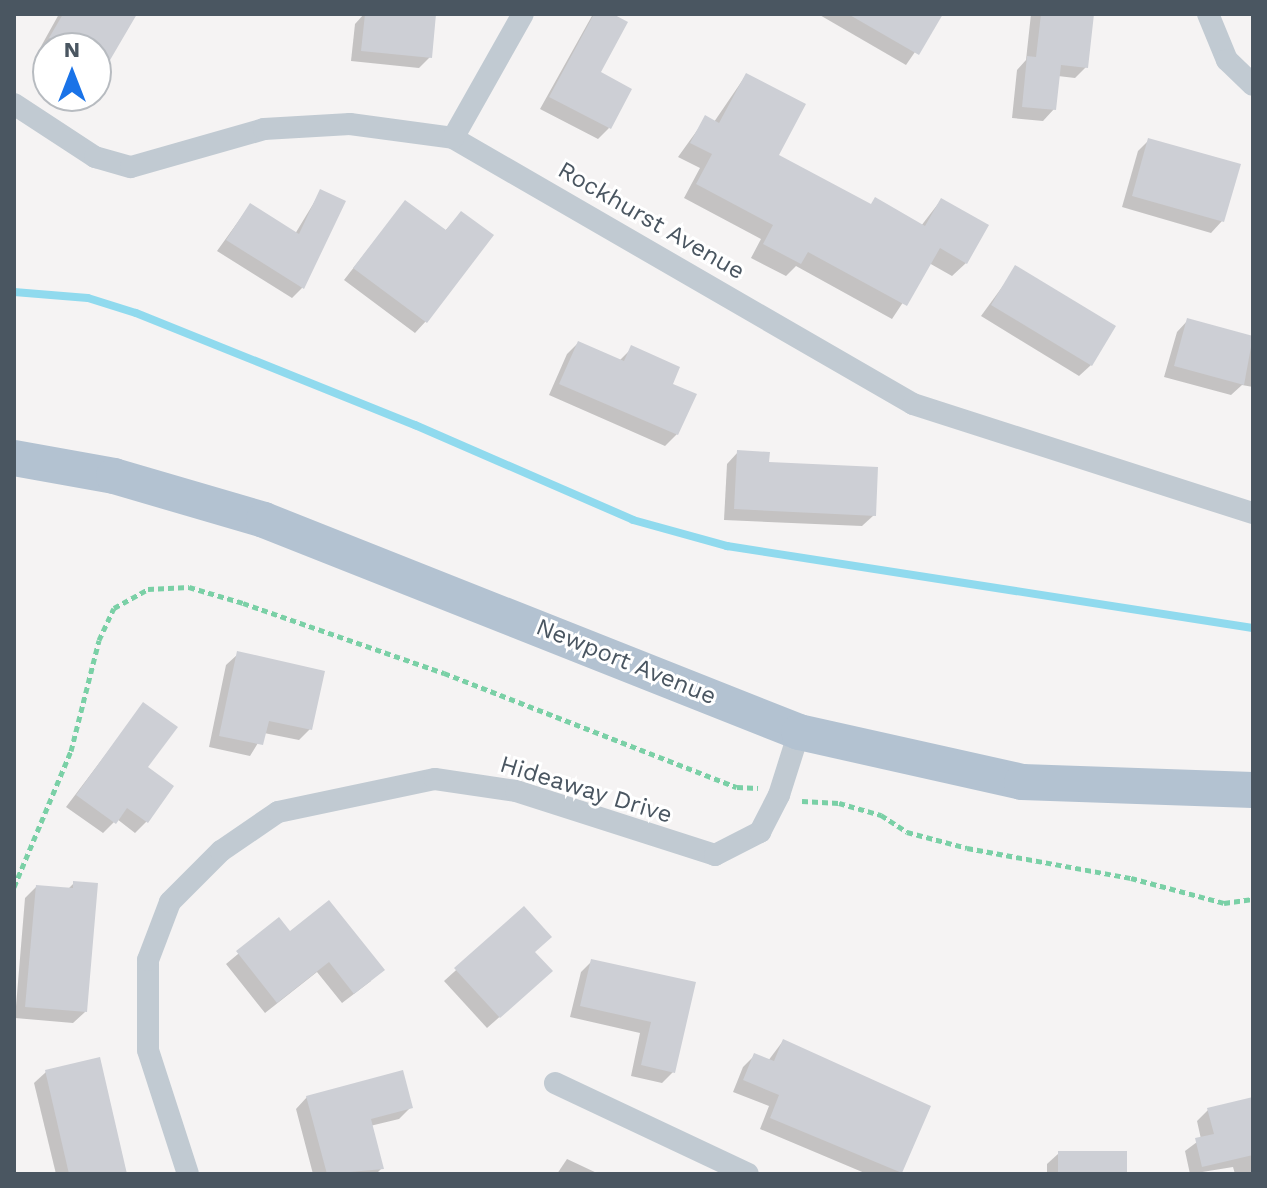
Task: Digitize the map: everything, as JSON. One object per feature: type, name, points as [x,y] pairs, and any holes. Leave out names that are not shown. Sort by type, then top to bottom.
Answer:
[{"type":"main road","name":"Newport Avenue","points":[[14,458],[114,476],[264,520],[799,732],[1022,782],[1253,790]]},
{"type":"street","points":[[453,138],[523,14]]},
{"type":"street","points":[[1209,15],[1227,60],[1253,85]]},
{"type":"street","name":"Rockhurst Avenue","points":[[14,104],[95,157],[131,167],[264,129],[350,124],[453,138],[913,404],[1253,513]]},
{"type":"street","name":"Hideaway Drive","points":[[188,1174],[148,1050],[148,960],[170,902],[221,851],[278,812],[435,779],[516,791],[614,826],[715,855],[760,832],[779,795],[799,732]]},
{"type":"street","points":[[555,1083],[748,1174]]},
{"type":"path","points":[[14,887],[71,751],[99,640],[114,608],[148,589],[189,587],[444,673],[737,787],[867,811],[907,832],[967,848],[1131,878],[1224,903],[1253,899]]},
{"type":"building","points":[[63,14],[137,14],[112,57],[112,32],[52,32]]},
{"type":"building","points":[[365,14],[436,14],[432,58],[361,51]]},
{"type":"building","points":[[594,14],[613,14],[628,22],[601,72],[632,89],[611,129],[549,97]]},
{"type":"building","points":[[848,14],[943,14],[919,55]]},
{"type":"building","points":[[1041,14],[1094,14],[1088,68],[1061,65],[1056,110],[1022,107],[1027,56],[1036,57]]},
{"type":"building","points":[[746,73],[806,104],[779,155],[871,204],[875,197],[925,226],[941,198],[989,225],[967,264],[940,248],[907,306],[808,252],[801,264],[763,244],[773,225],[696,184],[712,154],[690,143],[705,115],[719,123]]},
{"type":"building","points":[[1148,138],[1241,164],[1224,222],[1132,196]]},
{"type":"building","points":[[320,189],[346,201],[304,289],[226,240],[250,203],[299,234]]},
{"type":"building","points":[[405,200],[446,230],[461,211],[494,235],[427,323],[353,268]]},
{"type":"building","points":[[1015,265],[1116,326],[1092,366],[991,305]]},
{"type":"building","points":[[1187,318],[1253,336],[1244,385],[1174,366]]},
{"type":"building","points":[[578,341],[624,361],[631,345],[680,367],[673,384],[697,394],[678,435],[559,384]]},
{"type":"building","points":[[737,450],[770,452],[769,462],[878,467],[876,516],[734,509]]},
{"type":"building","points":[[237,651],[325,671],[312,730],[269,721],[263,745],[219,736]]},
{"type":"building","points":[[143,702],[178,727],[148,767],[174,786],[148,823],[127,808],[116,824],[76,795]]},
{"type":"building","points":[[73,881],[98,883],[87,1012],[25,1007],[36,885],[73,888]]},
{"type":"building","points":[[329,900],[385,970],[354,994],[329,962],[277,1003],[236,951],[279,917],[290,931]]},
{"type":"building","points":[[524,906],[552,937],[535,952],[553,971],[500,1018],[454,968]]},
{"type":"building","points":[[591,959],[696,982],[675,1073],[641,1065],[651,1022],[580,1006]]},
{"type":"building","points":[[783,1039],[931,1106],[902,1173],[770,1118],[779,1095],[743,1080],[754,1053],[774,1061]]},
{"type":"building","points":[[100,1057],[127,1174],[69,1174],[45,1070]]},
{"type":"building","points":[[403,1070],[413,1108],[371,1119],[384,1169],[327,1174],[306,1096]]},
{"type":"building","points":[[1253,1097],[1253,1155],[1202,1167],[1195,1138],[1214,1134],[1207,1108]]},
{"type":"building","points":[[1058,1151],[1127,1151],[1127,1174],[1058,1174]]},
{"type":"waterway","points":[[14,292],[88,298],[136,313],[415,425],[633,520],[727,546],[1253,628]]}]
